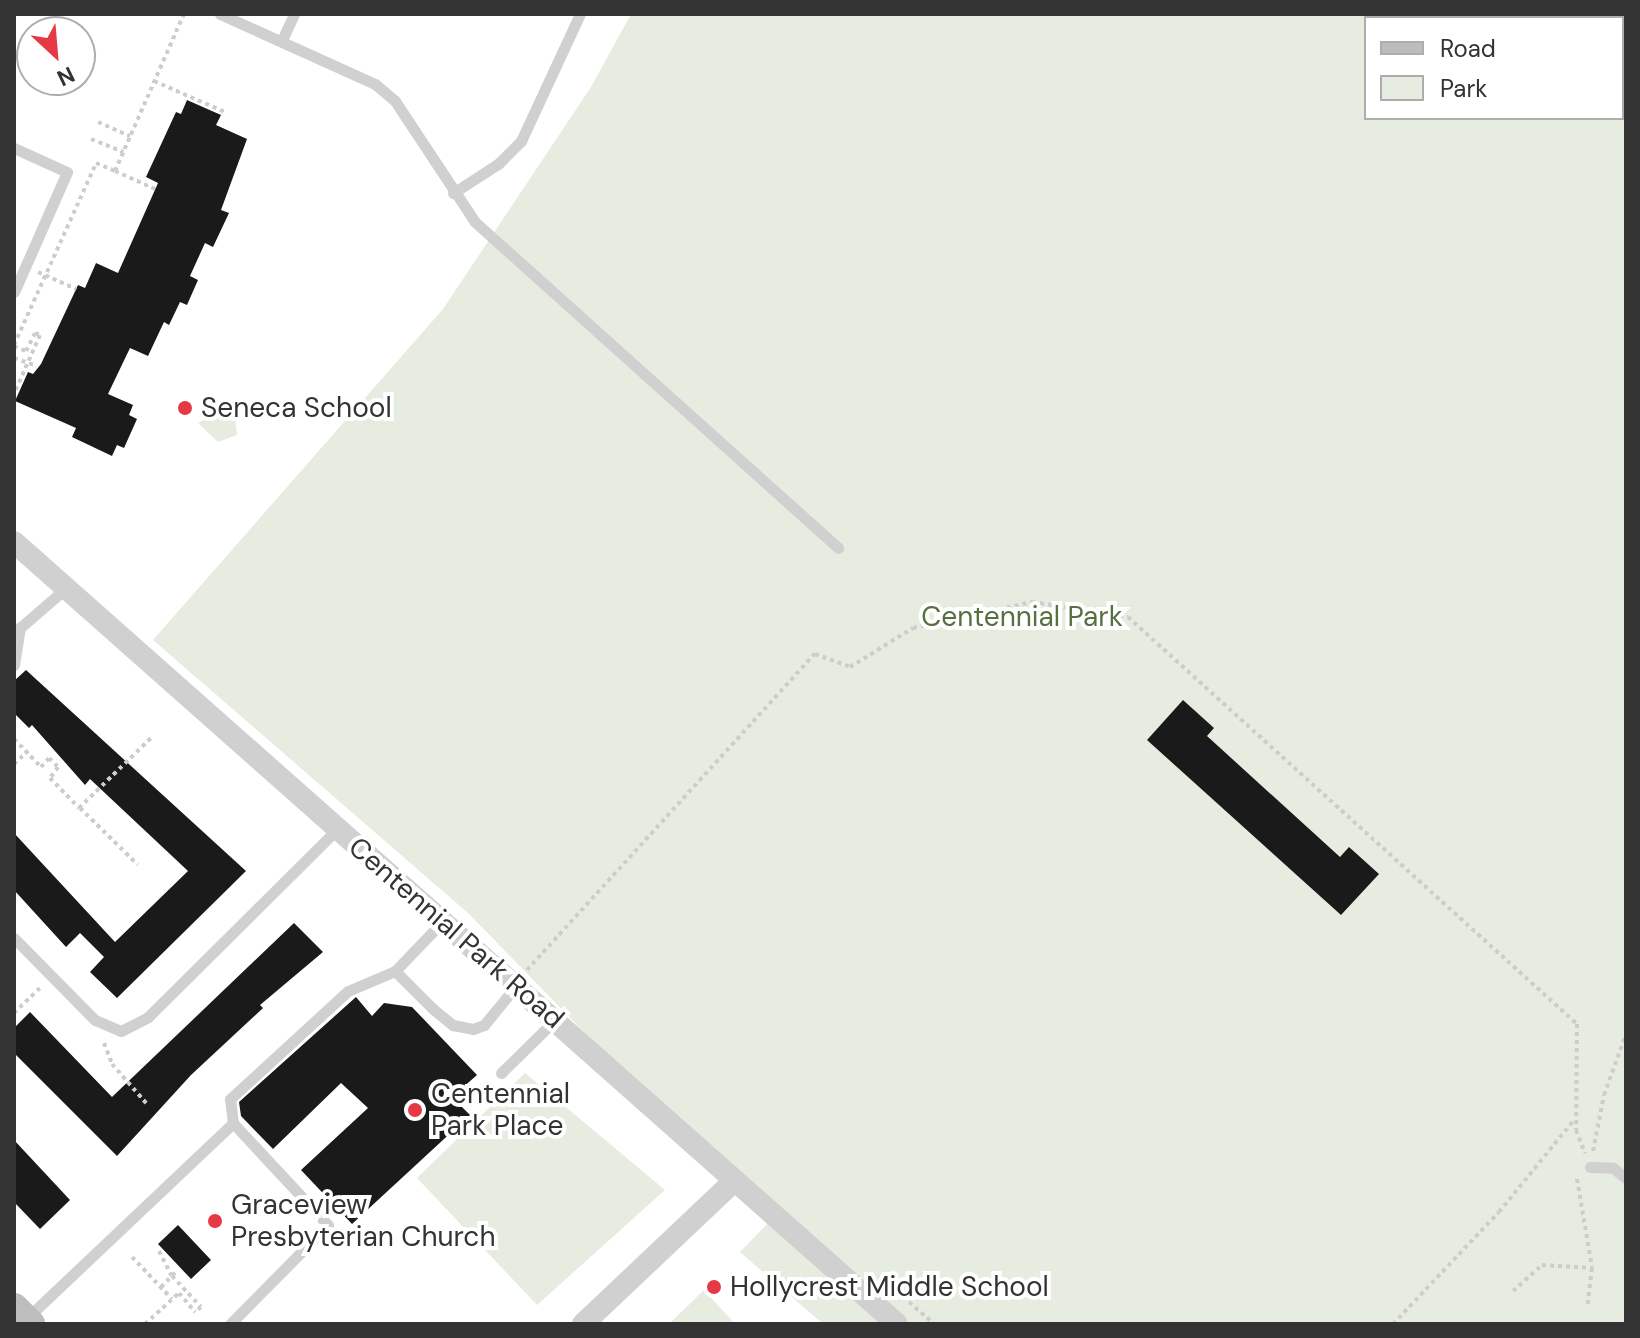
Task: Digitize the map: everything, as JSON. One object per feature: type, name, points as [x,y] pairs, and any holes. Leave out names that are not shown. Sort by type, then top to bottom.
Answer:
[{"type":"street","name":"Centennial Park Road","points":[[14,542],[443,921],[522,977],[555,1020],[897,1324]]},
{"type":"street","points":[[583,1324],[734,1181]]},
{"type":"lane","points":[[220,14],[375,84],[395,101],[475,222],[838,548]]},
{"type":"lane","points":[[282,40],[294,14]]},
{"type":"lane","points":[[453,193],[498,164],[521,141],[580,14]]},
{"type":"lane","points":[[14,148],[67,172],[14,292]]},
{"type":"lane","points":[[14,665],[17,630],[66,588]]},
{"type":"lane","points":[[14,938],[95,1020],[121,1031],[148,1017],[338,828]]},
{"type":"lane","points":[[230,1324],[328,1225],[233,1123],[230,1099],[348,991],[395,971],[443,921]]},
{"type":"lane","points":[[395,971],[453,1025],[473,1029],[484,1025],[522,977]]},
{"type":"lane","points":[[501,1073],[555,1020]]},
{"type":"lane","points":[[23,1317],[233,1123]]},
{"type":"lane","points":[[1590,1167],[1613,1168],[1626,1178]]},
{"type":"path","points":[[115,171],[184,14]]},
{"type":"path","points":[[154,81],[225,112]]},
{"type":"path","points":[[98,122],[130,136]]},
{"type":"path","points":[[91,139],[123,152]]},
{"type":"path","points":[[14,394],[40,335],[35,333],[26,351],[14,346],[96,163],[155,189]]},
{"type":"path","points":[[26,267],[76,289]]},
{"type":"path","points":[[14,358],[37,366]]},
{"type":"path","points":[[522,977],[815,654],[850,667],[913,628],[1032,602],[1128,617],[1577,1024],[1576,1130],[1590,1167]]},
{"type":"path","points":[[79,808],[151,738]]},
{"type":"path","points":[[14,739],[41,767],[49,758],[58,767],[50,778],[138,865]]},
{"type":"path","points":[[14,764],[27,752]]},
{"type":"path","points":[[14,1013],[53,976]]},
{"type":"path","points":[[95,1020],[112,1064],[146,1103]]},
{"type":"path","points":[[1590,1167],[1604,1095],[1626,1034]]},
{"type":"path","points":[[1393,1324],[1499,1212],[1527,1171],[1574,1120]]},
{"type":"path","points":[[1576,1174],[1592,1268],[1587,1307]]},
{"type":"path","points":[[145,1324],[179,1293],[195,1312],[201,1307],[159,1251]]},
{"type":"path","points":[[132,1257],[172,1299]]},
{"type":"path","points":[[1513,1291],[1542,1265],[1592,1268]]},
{"type":"path","points":[[161,1287],[174,1274]]},
{"type":"green space","name":"Centennial Park","points":[[631,14],[1626,14],[1626,1324],[823,1324],[740,1252],[769,1222],[468,913],[153,640],[443,309],[591,87]]},
{"type":"green space","points":[[224,409],[235,417],[237,435],[218,442],[198,423]]},
{"type":"green space","points":[[525,1073],[665,1190],[537,1305],[417,1178]]},
{"type":"green space","points":[[704,1290],[735,1324],[669,1324]]},
{"type":"building","points":[[187,100],[221,115],[216,125],[247,139],[221,210],[229,213],[213,247],[205,243],[190,276],[198,280],[187,305],[180,302],[169,325],[164,322],[148,356],[130,348],[108,394],[133,405],[129,415],[137,419],[124,448],[117,445],[112,456],[72,437],[76,428],[15,401],[28,372],[33,374],[41,364],[78,285],[85,288],[96,263],[118,273],[158,183],[146,177],[176,112],[181,114]]},
{"type":"building","points":[[26,670],[246,871],[117,998],[90,972],[104,957],[80,933],[66,947],[14,890],[14,833],[115,942],[188,871],[90,779],[85,785],[32,725],[29,728],[14,713],[14,681]]},
{"type":"building","points":[[1183,700],[1214,728],[1207,736],[1340,857],[1349,847],[1379,874],[1341,915],[1147,740]]},
{"type":"building","points":[[294,923],[323,952],[260,1005],[263,1008],[191,1075],[117,1156],[14,1053],[14,1028],[30,1012],[112,1097]]},
{"type":"building","name":"Centennial Park Place","points":[[356,997],[372,1016],[384,1003],[412,1007],[477,1075],[452,1097],[470,1115],[352,1224],[301,1170],[368,1108],[341,1083],[273,1149],[241,1116],[239,1102]]},
{"type":"building","points":[[14,1140],[70,1200],[40,1229],[14,1202]]},
{"type":"building","points":[[178,1225],[211,1260],[191,1279],[158,1244]]},
{"type":"place","name":"Seneca School","points":[[185,408]]},
{"type":"place","name":"Centennial Park Place","points":[[415,1110]]},
{"type":"place","name":"Graceview Presbyterian Church","points":[[215,1221]]},
{"type":"place","name":"Hollycrest Middle School","points":[[714,1287]]}]
